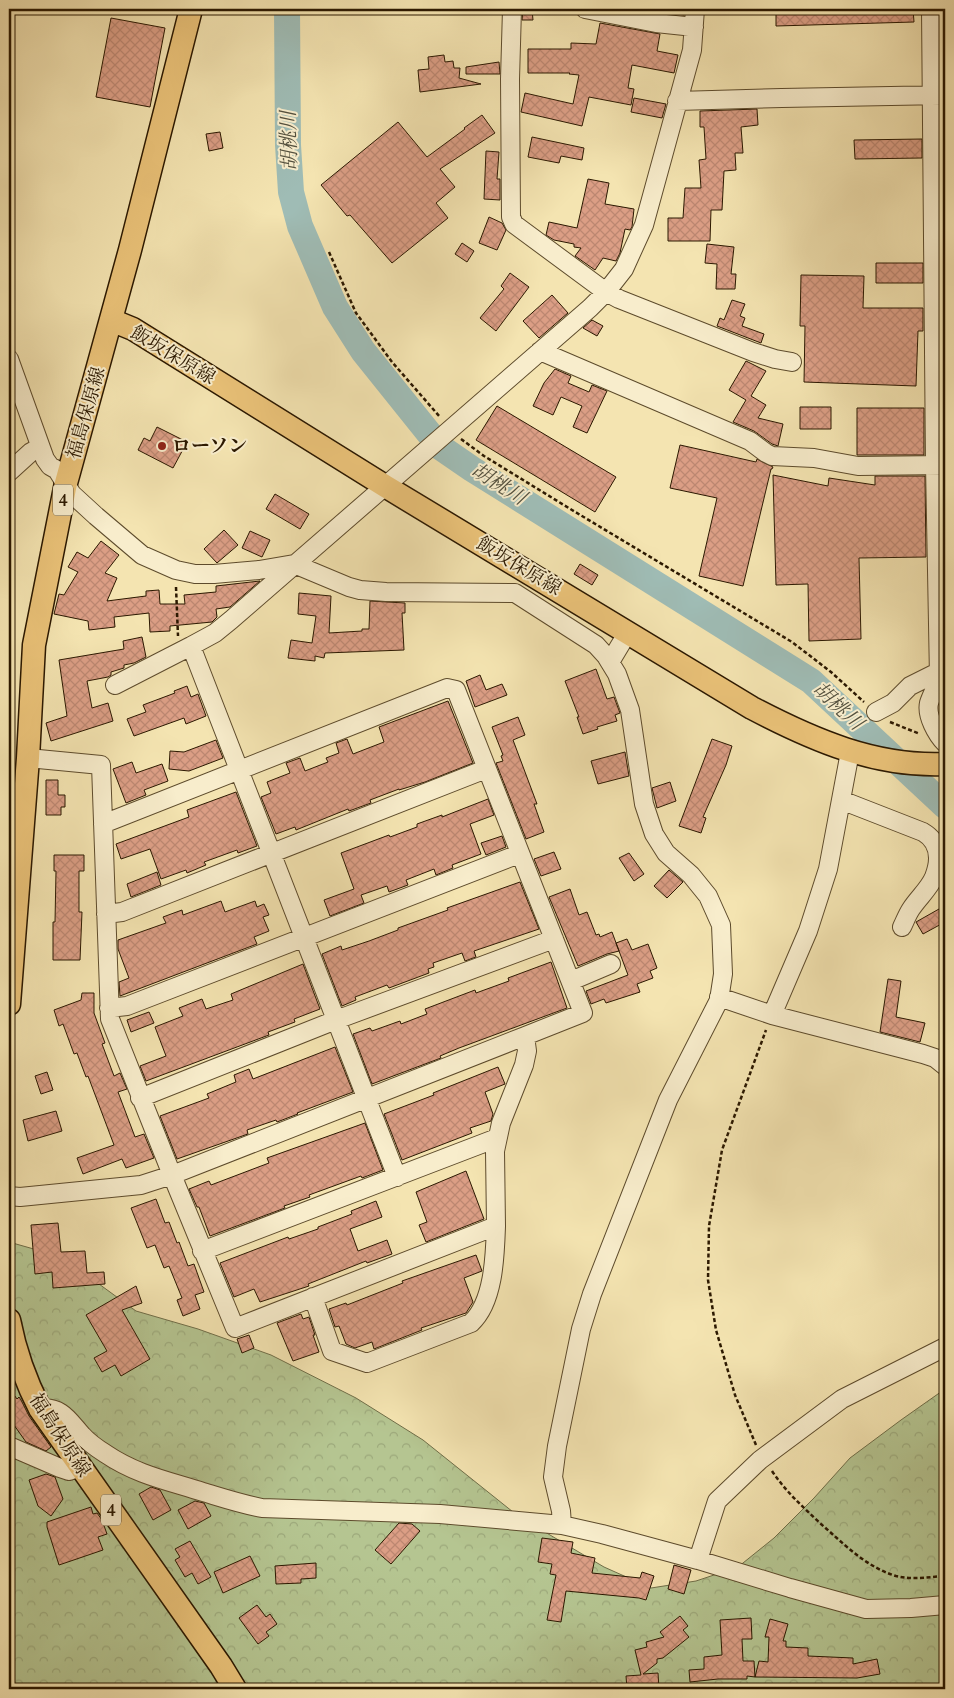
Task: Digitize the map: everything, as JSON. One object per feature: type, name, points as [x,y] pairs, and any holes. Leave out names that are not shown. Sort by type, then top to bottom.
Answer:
[{"type":"main road","name":"福島保原線","points":[[9,1004],[28,758],[34,645],[66,483],[130,250],[191,9]]},
{"type":"main road","name":"飯坂保原線","points":[[111,320],[133,329],[386,486],[752,708],[795,731],[852,752],[902,763],[920,764],[945,750]]},
{"type":"main road","name":"福島保原線","points":[[9,1320],[18,1360],[40,1409],[221,1666],[235,1689]]},
{"type":"street","points":[[512,9],[510,79],[511,217],[514,224],[606,292],[619,299],[753,352],[792,362]]},
{"type":"street","points":[[585,9],[656,23],[694,27]]},
{"type":"street","points":[[115,685],[215,633],[540,352],[606,292],[624,269],[644,225],[692,50],[696,9]]},
{"type":"street","points":[[931,9],[939,96],[942,677],[929,704],[929,711],[934,728],[945,750]]},
{"type":"street","points":[[677,101],[939,96]]},
{"type":"street","points":[[540,352],[750,441],[772,456],[814,458],[858,466],[940,465]]},
{"type":"street","points":[[9,360],[45,459],[50,466],[57,470],[78,500],[142,555],[176,570],[195,574],[259,570],[294,564],[360,590],[515,593],[596,645],[617,674],[630,710],[644,804],[654,834],[666,853],[691,875],[708,896],[721,925],[722,974],[719,997],[709,1021],[668,1100],[596,1284],[581,1329],[559,1437],[553,1477],[561,1511],[562,1525]]},
{"type":"street","points":[[9,472],[31,452],[40,447]]},
{"type":"street","points":[[610,662],[628,632]]},
{"type":"street","points":[[185,649],[239,770],[397,1177]]},
{"type":"street","points":[[876,712],[893,703],[910,686],[934,674],[942,677]]},
{"type":"street","points":[[9,1196],[20,1197],[141,1185],[172,1175],[583,1013],[456,690],[447,688],[103,824]]},
{"type":"street","points":[[772,1015],[808,932],[821,894],[828,869],[852,752]]},
{"type":"street","points":[[28,758],[101,765],[110,1019],[202,1251],[236,1328],[496,1226]]},
{"type":"street","points":[[106,914],[122,912],[486,769]]},
{"type":"street","points":[[841,800],[923,832],[934,840],[938,859],[934,877],[911,910],[902,927]]},
{"type":"street","points":[[109,1008],[127,1006],[519,854]]},
{"type":"street","points":[[140,1098],[336,1020],[554,939]]},
{"type":"street","points":[[571,981],[611,964]]},
{"type":"street","points":[[719,997],[772,1015],[923,1054],[935,1058],[945,1066]]},
{"type":"street","points":[[313,1297],[332,1350],[367,1363],[471,1323],[479,1315],[493,1272],[496,1226],[495,1151],[497,1138],[524,1065],[527,1051],[524,1036]]},
{"type":"street","points":[[202,1251],[497,1138]]},
{"type":"street","points":[[698,1560],[717,1501],[762,1458],[842,1399],[945,1347]]},
{"type":"street","points":[[40,1409],[50,1407],[57,1410],[95,1446],[139,1473],[234,1503],[262,1508],[440,1514],[562,1525],[698,1560],[866,1609],[945,1605]]},
{"type":"street","points":[[9,1446],[69,1471],[81,1467]]},
{"type":"path","points":[[329,252],[356,313],[392,362],[459,438],[484,456],[792,642],[831,672],[876,712],[892,723],[945,750]]},
{"type":"path","points":[[176,570],[185,649]]},
{"type":"path","points":[[772,1015],[722,1150],[709,1226],[708,1280],[716,1330],[735,1396],[762,1458],[790,1494],[854,1554],[879,1569],[897,1576],[912,1578],[945,1576]]},
{"type":"green space","points":[[9,1242],[62,1257],[136,1311],[198,1329],[271,1355],[356,1398],[423,1440],[518,1516],[604,1567],[651,1588],[696,1581],[738,1567],[774,1538],[850,1458],[945,1389],[945,1689],[9,1689]]},
{"type":"building","points":[[523,9],[532,9],[533,20],[522,20]]},
{"type":"building","points":[[639,9],[684,9],[684,15]]},
{"type":"building","points":[[776,9],[913,9],[914,22],[776,26]]},
{"type":"building","points":[[111,18],[165,28],[150,107],[96,97]]},
{"type":"building","points":[[600,23],[660,34],[657,51],[678,55],[674,73],[632,65],[628,88],[634,89],[631,105],[589,97],[582,126],[521,112],[525,93],[573,104],[579,75],[570,73],[528,73],[528,49],[571,49],[571,43],[596,44]]},
{"type":"building","points":[[444,55],[445,62],[453,61],[454,68],[460,68],[459,78],[481,84],[420,92],[418,70],[429,69],[428,57]]},
{"type":"building","points":[[499,62],[500,74],[466,74],[466,67]]},
{"type":"building","points":[[634,98],[666,104],[662,118],[631,112]]},
{"type":"building","points":[[757,109],[758,125],[741,127],[743,153],[735,153],[736,170],[724,171],[722,210],[711,210],[710,241],[668,241],[668,218],[683,218],[685,188],[701,188],[699,160],[706,159],[704,127],[700,127],[700,111]]},
{"type":"building","points":[[482,115],[495,133],[440,169],[455,187],[436,203],[448,218],[392,263],[350,215],[347,216],[321,185],[398,122],[427,157]]},
{"type":"building","points":[[220,132],[223,148],[209,151],[206,134]]},
{"type":"building","points":[[532,137],[584,148],[582,160],[561,156],[559,163],[528,157]]},
{"type":"building","points":[[922,139],[922,158],[855,159],[854,140]]},
{"type":"building","points":[[486,151],[499,152],[497,179],[500,179],[500,200],[484,199]]},
{"type":"building","points":[[588,179],[609,183],[605,204],[634,209],[632,227],[630,230],[625,229],[620,253],[616,261],[603,258],[595,270],[575,256],[581,248],[574,247],[574,244],[554,240],[546,235],[549,222],[577,228]]},
{"type":"building","points":[[489,217],[502,223],[506,230],[497,250],[479,243]]},
{"type":"building","points":[[462,243],[474,251],[467,262],[455,254]]},
{"type":"building","points":[[707,244],[734,247],[731,274],[736,274],[735,289],[716,289],[717,264],[705,263]]},
{"type":"building","points":[[876,263],[923,263],[923,283],[876,283]]},
{"type":"building","points":[[510,273],[529,287],[496,331],[480,318],[504,289],[501,286]]},
{"type":"building","points":[[801,275],[864,276],[863,308],[923,308],[923,331],[918,331],[916,386],[804,382],[805,326],[800,326]]},
{"type":"building","points":[[552,295],[568,313],[539,338],[523,321]]},
{"type":"building","points":[[732,300],[745,304],[740,316],[745,318],[742,326],[764,334],[761,343],[717,326],[720,318],[724,320]]},
{"type":"building","points":[[592,320],[603,326],[597,336],[583,328]]},
{"type":"building","points":[[746,361],[766,371],[751,396],[766,405],[758,418],[783,424],[778,446],[754,431],[733,422],[746,400],[729,390]]},
{"type":"building","points":[[555,369],[571,376],[568,383],[589,392],[592,385],[607,391],[587,433],[573,427],[582,406],[561,397],[553,415],[533,406],[544,383]]},
{"type":"building","points":[[497,406],[616,477],[595,512],[476,440]]},
{"type":"building","points":[[800,407],[831,407],[831,429],[800,429]]},
{"type":"building","points":[[857,408],[924,408],[924,455],[857,455]]},
{"type":"building","name":"ローソン","points":[[157,427],[187,442],[173,468],[138,450],[144,438],[150,441]]},
{"type":"building","points":[[680,445],[756,462],[757,459],[773,467],[743,586],[699,576],[717,498],[670,488]]},
{"type":"building","points":[[773,475],[828,486],[829,478],[875,485],[875,476],[925,476],[926,557],[859,558],[861,639],[809,641],[808,584],[776,585]]},
{"type":"building","points":[[275,494],[309,514],[300,529],[266,509]]},
{"type":"building","points":[[224,530],[238,545],[217,563],[204,549]]},
{"type":"building","points":[[250,531],[270,540],[262,557],[242,548]]},
{"type":"building","points":[[101,541],[119,555],[105,573],[117,578],[107,601],[146,596],[146,591],[159,590],[160,604],[185,604],[184,595],[216,592],[216,586],[260,581],[230,607],[216,609],[217,617],[212,622],[170,626],[170,631],[150,632],[149,613],[114,617],[115,627],[89,630],[88,621],[54,614],[59,594],[64,595],[78,572],[68,567],[77,552],[88,558]]},
{"type":"building","points":[[580,564],[598,575],[592,585],[574,574]]},
{"type":"building","points":[[299,593],[331,596],[329,633],[369,629],[370,601],[405,603],[405,613],[402,613],[404,650],[325,653],[324,658],[315,656],[315,661],[288,658],[291,640],[312,643],[316,616],[298,614]]},
{"type":"building","points":[[142,637],[146,657],[134,663],[124,665],[124,668],[111,672],[111,675],[108,677],[87,681],[92,708],[108,703],[113,721],[51,741],[46,723],[67,716],[59,660],[124,649],[123,641]]},
{"type":"building","points":[[596,669],[607,699],[614,697],[620,713],[615,715],[617,721],[597,727],[598,729],[583,734],[577,717],[579,717],[565,681]]},
{"type":"building","points":[[480,675],[486,690],[502,684],[507,695],[475,707],[466,681]]},
{"type":"building","points":[[187,686],[191,697],[198,694],[206,716],[186,724],[184,718],[134,736],[127,719],[146,712],[143,705],[175,693],[174,691]]},
{"type":"building","points":[[448,701],[473,763],[425,782],[370,800],[371,803],[349,811],[348,809],[296,830],[295,827],[276,834],[261,797],[271,793],[267,782],[290,773],[286,763],[300,758],[305,771],[328,762],[326,758],[339,753],[336,743],[347,739],[353,754],[384,742],[379,727]]},
{"type":"building","points":[[518,717],[525,735],[513,740],[537,804],[534,804],[544,832],[526,839],[496,763],[503,761],[501,756],[503,755],[492,727]]},
{"type":"building","points":[[712,739],[732,746],[726,765],[703,817],[706,818],[701,833],[679,826]]},
{"type":"building","points":[[216,740],[223,758],[189,771],[169,769],[170,751],[184,752]]},
{"type":"building","points":[[625,752],[629,776],[598,784],[591,761]]},
{"type":"building","points":[[132,762],[136,773],[162,764],[168,781],[144,790],[146,795],[126,803],[113,769]]},
{"type":"building","points":[[46,780],[58,780],[58,795],[65,795],[65,807],[61,807],[61,815],[46,815]]},
{"type":"building","points":[[670,782],[676,801],[657,808],[652,788]]},
{"type":"building","points":[[236,792],[257,846],[238,853],[237,850],[204,862],[206,865],[187,873],[186,870],[161,879],[150,849],[121,859],[116,844],[189,817],[187,810]]},
{"type":"building","points":[[488,799],[494,815],[470,824],[481,854],[452,865],[453,868],[436,875],[434,869],[406,880],[408,885],[389,892],[387,886],[361,895],[364,903],[330,916],[324,900],[354,889],[341,853],[389,835],[390,837],[417,827],[417,824],[442,815],[442,817]]},
{"type":"building","points":[[502,836],[506,847],[486,855],[481,843]]},
{"type":"building","points":[[554,852],[561,869],[541,876],[534,859]]},
{"type":"building","points":[[629,853],[644,874],[634,881],[619,858]]},
{"type":"building","points":[[54,855],[84,855],[84,871],[79,871],[79,912],[82,912],[80,960],[53,960],[56,871],[54,871]]},
{"type":"building","points":[[669,870],[683,882],[667,898],[654,886]]},
{"type":"building","points":[[157,872],[161,885],[131,897],[127,884]]},
{"type":"building","points":[[520,882],[539,929],[474,951],[476,957],[465,961],[462,953],[433,963],[434,967],[428,969],[429,973],[389,988],[387,985],[355,997],[356,1000],[342,1006],[322,954],[341,946],[342,950],[369,941],[398,930],[398,928],[448,910],[447,908]]},
{"type":"building","points":[[570,889],[579,915],[587,912],[596,935],[599,934],[600,937],[612,932],[619,951],[578,966],[549,897]]},
{"type":"building","points":[[221,901],[225,912],[255,901],[257,907],[264,904],[269,915],[263,917],[269,931],[254,937],[257,944],[120,996],[119,982],[129,978],[118,949],[118,940],[166,923],[163,917],[182,910],[183,915]]},
{"type":"building","points":[[939,909],[945,922],[923,934],[916,922]]},
{"type":"building","points":[[627,939],[632,950],[648,944],[657,968],[650,971],[653,978],[637,984],[640,992],[606,1003],[604,999],[591,1004],[586,991],[628,975],[616,943]]},
{"type":"building","points":[[551,962],[567,1008],[459,1048],[440,1056],[441,1058],[372,1084],[353,1034],[370,1028],[372,1031],[400,1021],[401,1024],[427,1014],[425,1009],[475,990],[476,993],[509,981],[508,978]]},
{"type":"building","points":[[303,964],[320,1009],[294,1019],[295,1022],[268,1032],[269,1035],[146,1081],[140,1066],[166,1056],[155,1027],[183,1016],[179,1008],[202,999],[206,1009],[233,1000],[231,994]]},
{"type":"building","points":[[888,979],[901,981],[896,1017],[925,1023],[920,1042],[880,1032]]},
{"type":"building","points":[[82,993],[94,993],[94,1013],[105,1043],[102,1044],[114,1076],[120,1073],[127,1089],[118,1092],[135,1137],[144,1134],[154,1158],[126,1168],[122,1159],[83,1174],[77,1158],[114,1145],[88,1076],[86,1077],[77,1053],[74,1054],[63,1024],[59,1026],[54,1010],[81,1000]]},
{"type":"building","points":[[149,1012],[154,1023],[131,1032],[127,1020]]},
{"type":"building","points":[[335,1047],[353,1092],[277,1122],[276,1120],[247,1130],[248,1134],[177,1159],[160,1116],[209,1098],[207,1094],[236,1082],[234,1075],[249,1069],[253,1079]]},
{"type":"building","points":[[498,1067],[505,1084],[485,1092],[493,1114],[491,1121],[470,1128],[472,1133],[402,1160],[384,1114]]},
{"type":"building","points":[[47,1072],[53,1090],[41,1094],[35,1076]]},
{"type":"building","points":[[56,1111],[62,1131],[28,1141],[23,1120]]},
{"type":"building","points":[[365,1123],[383,1170],[309,1195],[310,1197],[284,1206],[285,1208],[210,1236],[199,1207],[197,1207],[189,1189],[209,1181],[211,1185],[269,1163],[267,1158]]},
{"type":"building","points":[[466,1171],[484,1219],[426,1242],[419,1225],[427,1222],[416,1192]]},
{"type":"building","points":[[156,1199],[165,1223],[169,1222],[177,1243],[179,1242],[188,1266],[194,1264],[204,1292],[195,1295],[200,1309],[183,1316],[177,1300],[182,1298],[169,1266],[164,1268],[155,1245],[147,1248],[131,1208]]},
{"type":"building","points":[[376,1201],[382,1217],[350,1229],[358,1251],[387,1240],[392,1254],[367,1263],[366,1261],[308,1284],[309,1286],[260,1302],[254,1289],[234,1297],[220,1263],[288,1237],[289,1239],[318,1229],[318,1227],[352,1214],[351,1211]]},
{"type":"building","points":[[58,1223],[61,1252],[85,1251],[87,1273],[104,1272],[105,1284],[53,1288],[52,1272],[35,1274],[31,1225]]},
{"type":"building","points":[[476,1255],[482,1271],[464,1278],[473,1302],[466,1313],[421,1328],[422,1330],[374,1349],[372,1342],[355,1348],[346,1344],[339,1326],[335,1327],[329,1309],[346,1303],[347,1305],[403,1283],[402,1281]]},
{"type":"building","points":[[136,1286],[142,1303],[122,1310],[150,1359],[121,1376],[115,1365],[102,1372],[94,1358],[107,1351],[86,1315]]},
{"type":"building","points":[[301,1314],[303,1319],[309,1317],[319,1352],[293,1361],[277,1323]]},
{"type":"building","points":[[249,1335],[254,1348],[242,1353],[237,1339]]},
{"type":"building","points":[[9,1388],[17,1399],[19,1397],[29,1416],[51,1447],[46,1451],[26,1442],[9,1418]]},
{"type":"building","points":[[46,1474],[55,1477],[63,1499],[51,1516],[38,1506],[29,1480]]},
{"type":"building","points":[[151,1487],[160,1490],[171,1510],[153,1520],[139,1494]]},
{"type":"building","points":[[195,1501],[204,1503],[211,1516],[188,1529],[178,1510]]},
{"type":"building","points":[[91,1507],[93,1514],[97,1513],[102,1520],[107,1534],[98,1537],[103,1550],[59,1565],[47,1522]]},
{"type":"building","points":[[399,1523],[412,1524],[420,1531],[391,1564],[375,1550]]},
{"type":"building","points":[[542,1538],[573,1542],[571,1553],[595,1558],[592,1573],[640,1578],[642,1572],[654,1576],[646,1600],[566,1591],[561,1622],[547,1620],[556,1575],[550,1574],[552,1564],[538,1562]]},
{"type":"building","points":[[190,1541],[211,1577],[198,1584],[192,1573],[185,1577],[175,1560],[180,1557],[175,1549]]},
{"type":"building","points":[[250,1556],[260,1576],[223,1593],[214,1572]]},
{"type":"building","points":[[316,1563],[316,1578],[301,1579],[301,1583],[276,1584],[275,1566]]},
{"type":"building","points":[[674,1565],[691,1570],[684,1594],[668,1589]]},
{"type":"building","points":[[257,1605],[266,1617],[270,1614],[277,1624],[266,1632],[269,1636],[258,1644],[239,1618]]},
{"type":"building","points":[[680,1616],[688,1626],[683,1630],[689,1637],[663,1658],[657,1659],[657,1663],[643,1674],[658,1673],[659,1689],[627,1689],[626,1676],[641,1675],[635,1650],[647,1647],[646,1642],[664,1637],[660,1632]]},
{"type":"building","points":[[751,1618],[752,1639],[742,1639],[743,1661],[754,1661],[755,1677],[747,1676],[747,1679],[718,1679],[690,1682],[689,1670],[704,1669],[704,1657],[722,1655],[720,1620]]},
{"type":"building","points":[[770,1619],[788,1624],[783,1641],[786,1641],[786,1647],[808,1648],[808,1656],[853,1658],[853,1664],[877,1659],[880,1674],[857,1678],[755,1677],[759,1661],[768,1662],[769,1637],[765,1637]]},
{"type":"waterway","name":"胡桃川","points":[[287,9],[288,145],[291,192],[300,226],[335,307],[363,351],[440,447],[472,469],[811,681],[945,806]]},
{"type":"place","name":"ローソン","points":[[162,446]]}]
